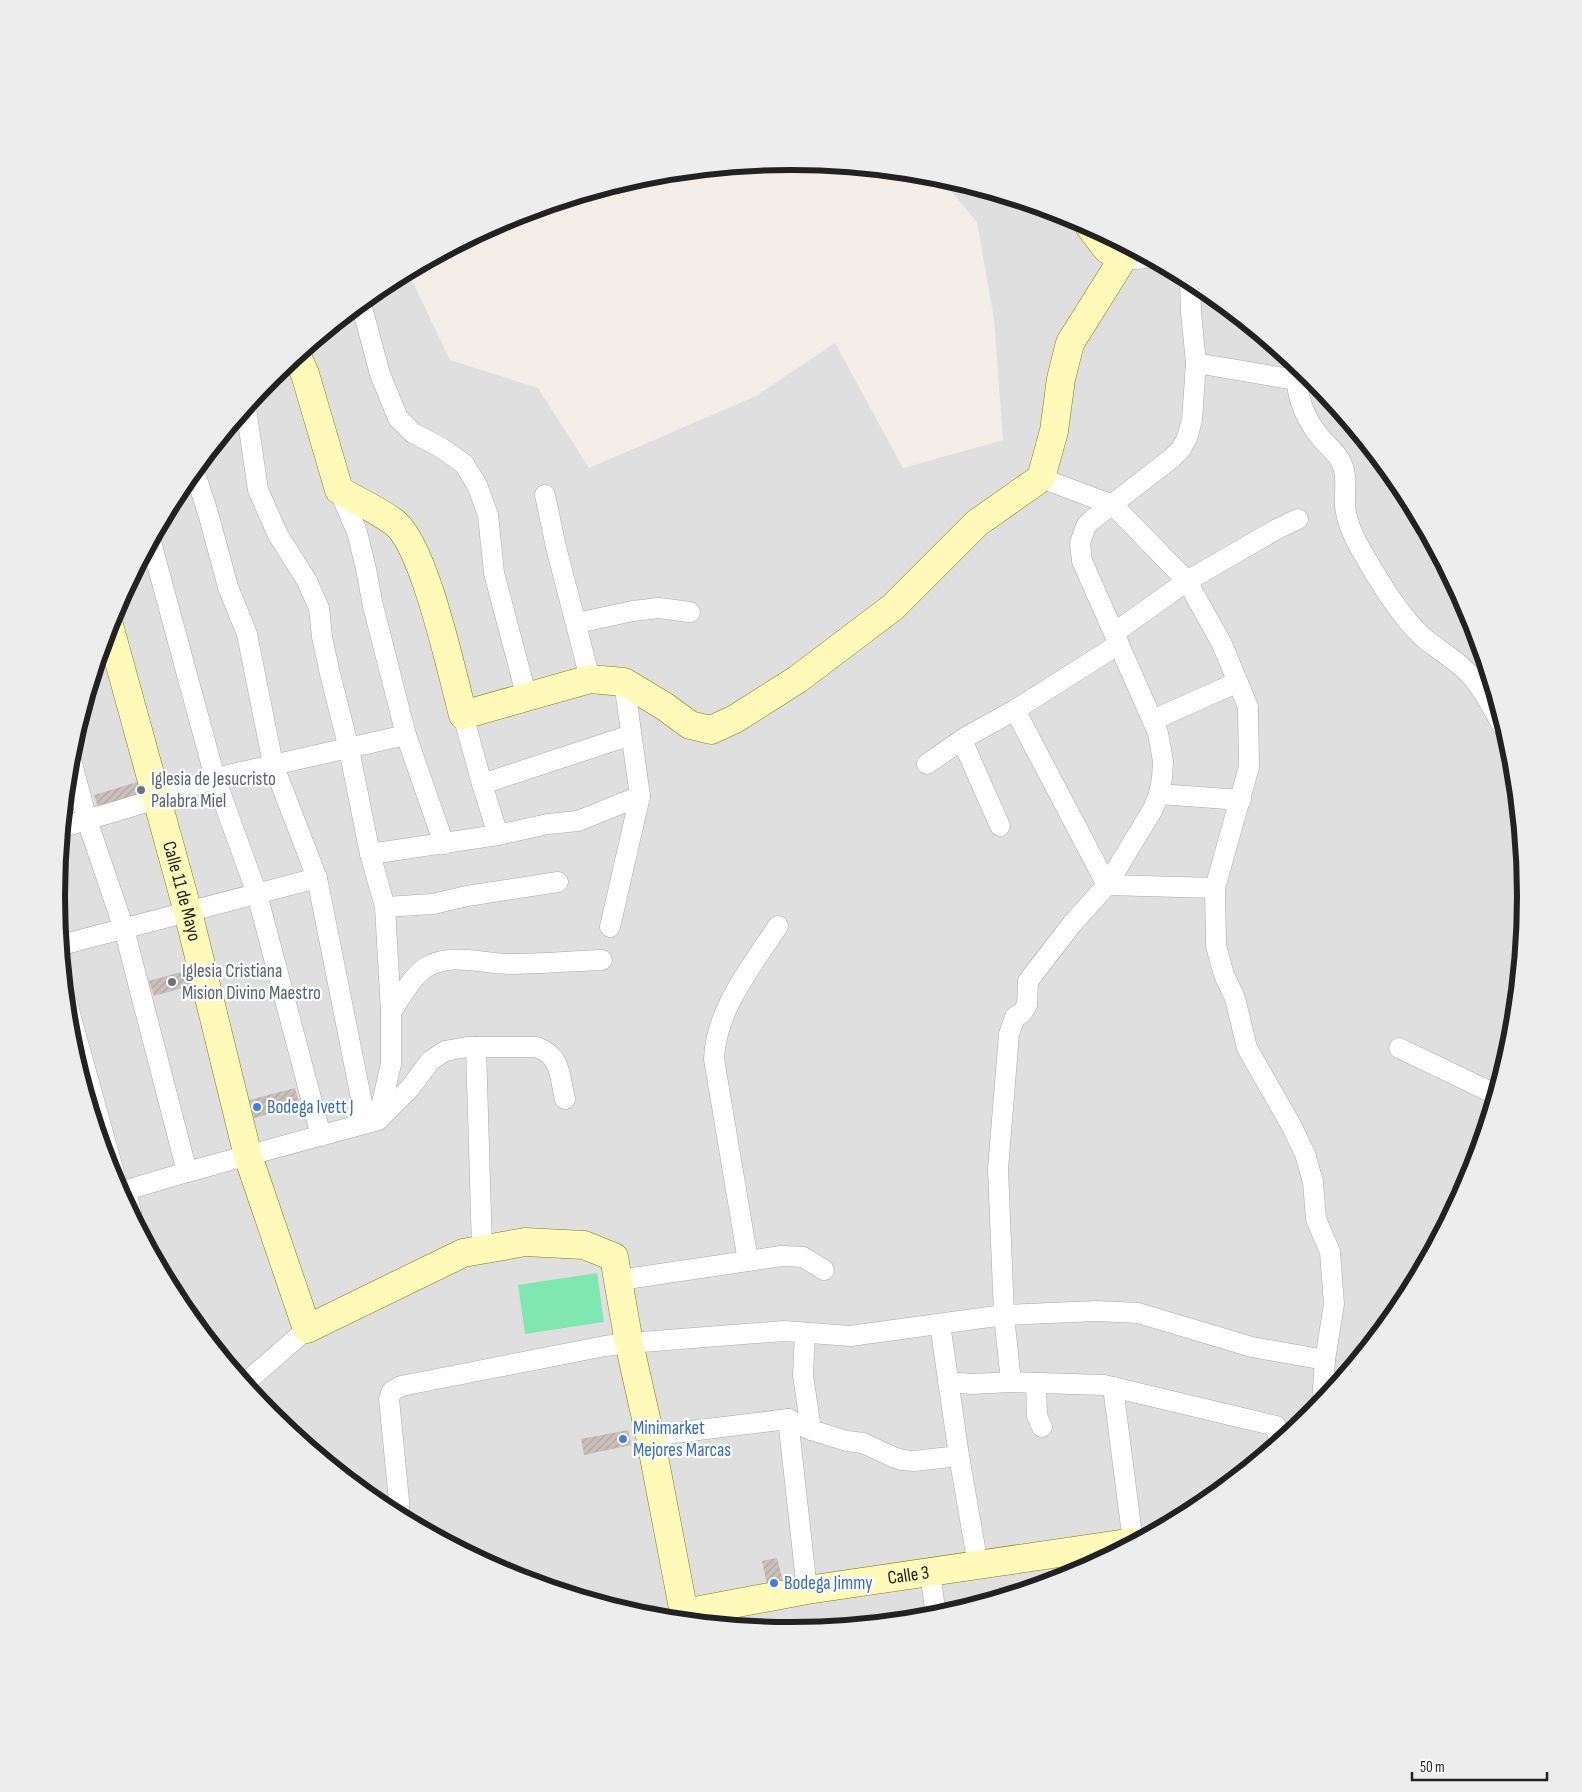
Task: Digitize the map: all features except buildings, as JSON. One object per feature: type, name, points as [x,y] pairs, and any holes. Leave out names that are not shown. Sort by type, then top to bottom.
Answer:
[{"type":"street","points":[[1099,239],[1106,248],[1135,257]]},
{"type":"street","points":[[463,715],[590,679],[624,682],[664,706],[690,725],[711,730],[735,719],[798,679],[894,607],[977,523],[1041,478],[1054,431],[1061,379],[1070,343],[1135,257]]},
{"type":"street","points":[[1010,1382],[1004,1315],[998,1169],[1009,1034],[1015,1017],[1022,1013],[1027,1005],[1028,982],[1072,924],[1107,885],[1153,810],[1162,778],[1163,762],[1161,747],[1153,720],[1082,561],[1080,543],[1086,526],[1092,520],[1172,458],[1181,449],[1187,438],[1192,420],[1196,363],[1190,290]]},
{"type":"street","points":[[362,310],[380,374],[398,418],[413,434],[440,447],[464,464],[477,485],[488,515],[494,573],[526,698]]},
{"type":"street","points":[[299,362],[305,374],[339,490],[357,532],[373,606],[406,735],[444,844]]},
{"type":"street","points":[[1196,363],[1296,375]]},
{"type":"street","points":[[1302,381],[1301,405],[1314,430],[1338,456],[1342,464],[1346,481],[1345,505],[1348,524],[1372,568],[1404,614],[1424,638],[1445,652],[1480,686],[1491,706]]},
{"type":"street","points":[[247,415],[258,490],[278,535],[307,581],[319,608],[322,637],[330,674],[349,749],[370,854],[384,907],[391,1012],[391,1064],[372,1122]]},
{"type":"street","points":[[1041,478],[1113,505],[1187,581],[1222,644],[1248,707],[1249,767],[1215,888],[1216,946],[1224,975],[1234,998],[1247,1048],[1291,1125],[1305,1154],[1313,1182],[1316,1219],[1330,1252],[1334,1304],[1323,1389]]},
{"type":"street","points":[[197,479],[228,587],[247,634],[273,764],[317,878],[372,1122]]},
{"type":"street","points":[[339,490],[396,523],[409,538],[430,591],[482,784],[498,835]]},
{"type":"street","points":[[545,495],[556,547],[590,679]]},
{"type":"street","points":[[927,764],[962,740],[1015,710],[1117,639],[1187,581],[1277,528],[1298,518]]},
{"type":"street","points":[[153,550],[214,778],[257,894],[321,1136]]},
{"type":"street","points":[[577,623],[633,611],[659,608],[690,612]]},
{"type":"street","name":"Calle 11 de Mayo","points":[[113,638],[188,912],[248,1156],[308,1329]]},
{"type":"street","points":[[610,927],[640,796],[624,682]]},
{"type":"street","points":[[1153,720],[1238,682]]},
{"type":"street","points":[[1015,710],[1107,885]]},
{"type":"street","points":[[69,825],[157,799],[214,778],[406,735]]},
{"type":"street","points":[[482,784],[631,735]]},
{"type":"street","points":[[962,740],[1000,826]]},
{"type":"street","points":[[75,775],[124,929],[187,1172]]},
{"type":"street","points":[[1159,794],[1240,800]]},
{"type":"street","points":[[370,854],[498,835],[548,824],[578,821],[640,796]]},
{"type":"street","points":[[67,943],[317,878]]},
{"type":"street","points":[[384,907],[433,904],[467,896],[558,882]]},
{"type":"street","points":[[1107,885],[1215,888]]},
{"type":"street","points":[[748,1261],[714,1059],[715,1046],[722,1022],[740,984],[778,926]]},
{"type":"street","points":[[391,1012],[419,972],[430,965],[448,959],[508,964],[602,960]]},
{"type":"street","points":[[127,1188],[372,1122],[411,1087],[430,1061],[445,1051],[467,1047],[536,1047],[547,1050],[556,1059],[565,1099]]},
{"type":"street","points":[[476,1047],[482,1249]]},
{"type":"street","points":[[1400,1048],[1490,1091]]},
{"type":"street","points":[[88,1076],[95,1101]]},
{"type":"street","points":[[249,1379],[308,1329],[463,1252],[525,1242],[584,1245],[614,1257],[620,1282],[629,1343],[650,1436],[685,1614]]},
{"type":"street","points":[[620,1282],[633,1278],[782,1256],[804,1258],[824,1270]]},
{"type":"street","points":[[399,1507],[389,1398],[392,1391],[401,1386],[629,1343],[784,1331],[850,1336],[1004,1315],[1097,1311],[1138,1313],[1252,1348],[1326,1360]]},
{"type":"street","points":[[940,1324],[959,1456],[978,1565]]},
{"type":"street","points":[[805,1333],[803,1375],[811,1430]]},
{"type":"street","points":[[948,1382],[972,1384],[1010,1382],[1104,1385],[1276,1426],[1277,1435]]},
{"type":"street","points":[[1036,1383],[1037,1416],[1042,1427]]},
{"type":"street","points":[[1113,1387],[1132,1536]]},
{"type":"street","points":[[650,1436],[788,1419],[811,1430],[847,1441],[863,1443],[902,1460],[914,1461],[959,1456]]},
{"type":"street","points":[[788,1419],[807,1590]]},
{"type":"street","name":"Calle 3","points":[[690,1615],[807,1590],[1117,1544]]},
{"type":"street","points":[[930,1572],[935,1608]]},
{"type":"shaded area","points":[[948,188],[979,195],[1069,225],[1154,267],[1194,292],[1270,350],[1337,417],[1395,493],[1420,533],[1462,618],[1478,663],[1492,708],[1503,754],[1511,801],[1517,896],[1515,943],[1511,991],[1503,1038],[1492,1084],[1462,1174],[1442,1217],[1420,1259],[1395,1299],[1367,1338],[1337,1375],[1270,1442],[1194,1500],[1154,1525],[1069,1567],[1024,1583],[979,1597],[933,1608],[886,1616],[791,1622],[744,1620],[696,1616],[649,1608],[603,1597],[513,1567],[470,1547],[428,1525],[388,1500],[349,1472],[312,1442],[245,1375],[187,1299],[162,1259],[120,1174],[104,1129],[90,1084],[79,1038],[71,991],[65,896],[67,849],[71,801],[79,754],[90,708],[120,618],[140,575],[162,533],[187,493],[215,454],[245,417],[312,350],[349,320],[411,278],[450,360],[538,388],[589,468],[756,396],[835,343],[903,468],[1003,440],[994,319],[977,222]]},
{"type":"green space","points":[[597,1273],[604,1322],[525,1334],[518,1285]]},
{"type":"place","name":"Iglesia de Jesucristo Palabra Miel","points":[[141,790]]},
{"type":"place","name":"Iglesia Cristiana Mision Divino Maestro","points":[[172,982]]},
{"type":"place","name":"Bodega Ivett J","points":[[257,1107]]},
{"type":"place","name":"Minimarket Mejores Marcas","points":[[623,1439]]},
{"type":"place","name":"Bodega Jimmy","points":[[774,1583]]}]
